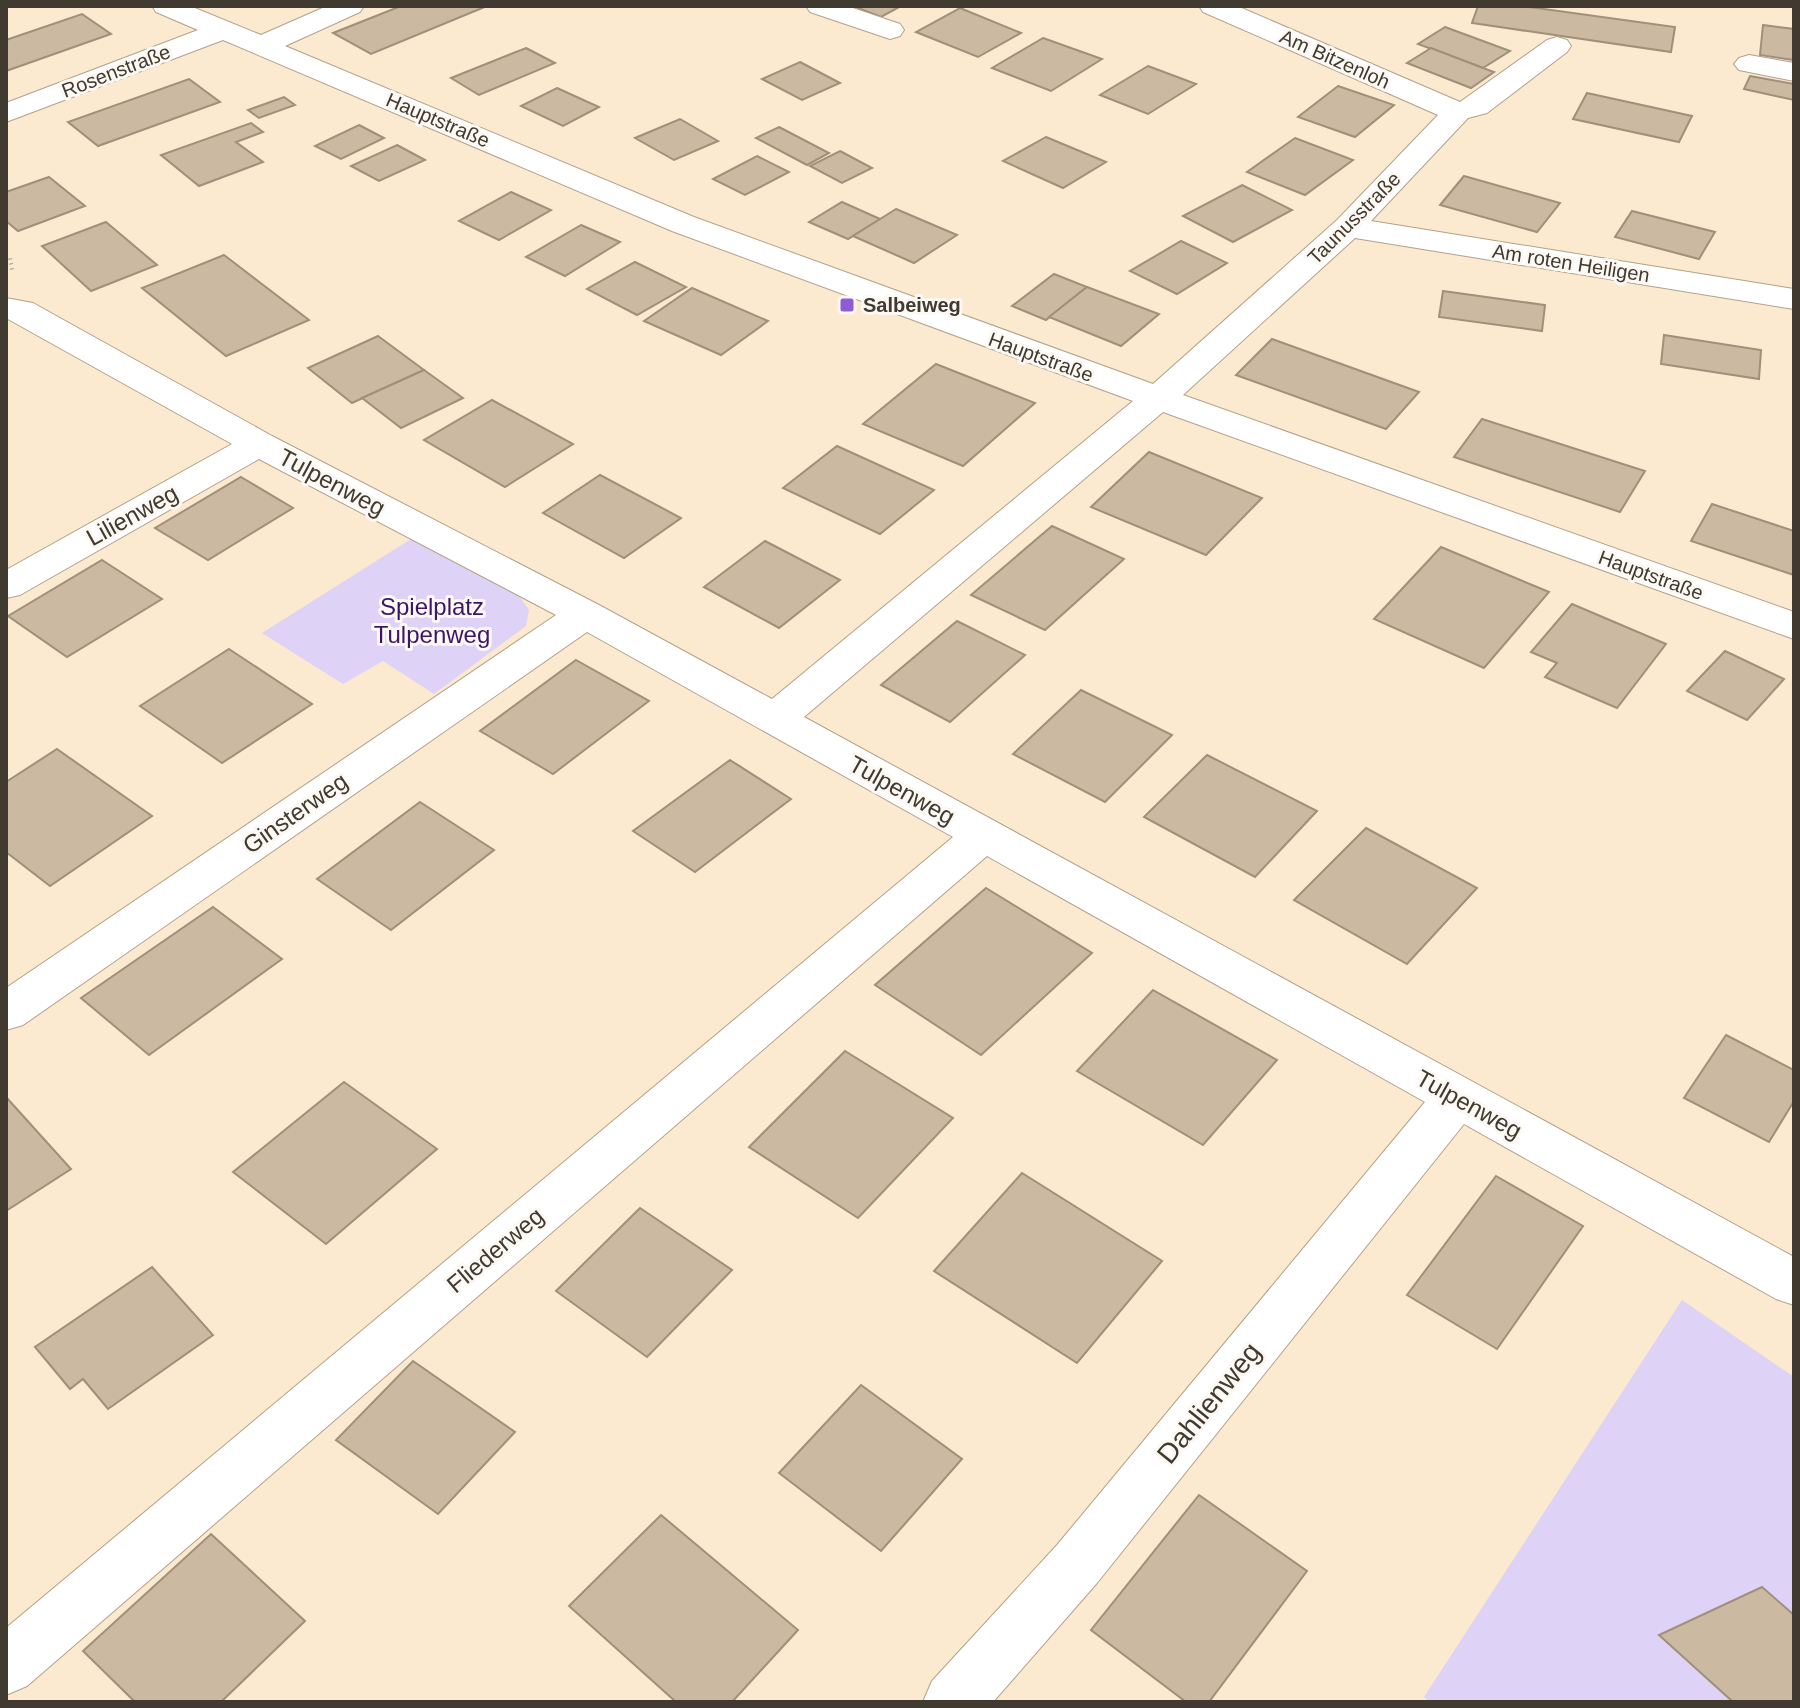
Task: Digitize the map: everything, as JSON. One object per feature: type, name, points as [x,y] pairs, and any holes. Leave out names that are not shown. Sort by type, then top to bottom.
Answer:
[{"type":"street","name":"Hauptstraße","points":[[166,6],[683,224],[1157,399],[1794,626]]},
{"type":"street","points":[[263,45],[350,6]]},
{"type":"street","points":[[820,6],[890,30]]},
{"type":"street","name":"Am Bitzenloh","points":[[1213,6],[1457,112]]},
{"type":"street","name":"Rosenstraße","points":[[6,113],[226,29]]},
{"type":"street","name":"Taunusstraße","points":[[1157,399],[1348,227],[1457,112],[1476,107],[1557,46]]},
{"type":"street","points":[[1749,64],[1794,72]]},
{"type":"street","name":"Am roten Heiligen","points":[[1348,227],[1794,299]]},
{"type":"street","name":"Tulpenweg","points":[[6,308],[21,310],[259,444],[585,614],[1794,1283]]},
{"type":"street","points":[[775,719],[1157,399]]},
{"type":"street","name":"Lilienweg","points":[[6,586],[259,444]]},
{"type":"street","name":"Ginsterweg","points":[[6,1012],[585,614]]},
{"type":"street","name":"Fliederweg","points":[[6,1666],[984,835]]},
{"type":"street","name":"Dahlienweg","points":[[953,1702],[1077,1564],[1457,1097]]},
{"type":"green space","name":"Spielplatz Tulpenweg","points":[[411,539],[519,596],[529,610],[526,626],[434,694],[383,661],[343,684],[262,633]]},
{"type":"green space","points":[[1682,1300],[1794,1377],[1794,1615],[1659,1635],[1733,1702],[1430,1702],[1424,1697]]},
{"type":"building","points":[[401,6],[487,6],[371,54],[333,33]]},
{"type":"building","points":[[853,6],[901,6],[881,17]]},
{"type":"building","points":[[1478,6],[1523,6],[1675,27],[1671,52],[1472,23]]},
{"type":"building","points":[[960,8],[1021,33],[978,57],[916,32]]},
{"type":"building","points":[[82,14],[111,34],[6,71],[6,40]]},
{"type":"building","points":[[1763,25],[1794,29],[1794,60],[1760,55]]},
{"type":"building","points":[[1445,27],[1510,51],[1483,68],[1418,44]]},
{"type":"building","points":[[1043,38],[1102,59],[1051,91],[992,68]]},
{"type":"building","points":[[526,48],[555,63],[479,95],[451,78]]},
{"type":"building","points":[[1431,48],[1494,72],[1471,88],[1407,63]]},
{"type":"building","points":[[800,62],[840,83],[802,100],[762,79]]},
{"type":"building","points":[[1148,66],[1196,84],[1148,114],[1100,95]]},
{"type":"building","points":[[1750,76],[1794,84],[1794,100],[1744,89]]},
{"type":"building","points":[[189,79],[220,102],[98,146],[68,122]]},
{"type":"building","points":[[1338,86],[1394,105],[1355,137],[1298,117]]},
{"type":"building","points":[[557,88],[599,107],[563,126],[521,106]]},
{"type":"building","points":[[1587,93],[1692,116],[1679,142],[1573,119]]},
{"type":"building","points":[[284,97],[295,105],[259,118],[248,110]]},
{"type":"building","points":[[680,119],[718,141],[674,160],[635,138]]},
{"type":"building","points":[[251,123],[263,132],[236,142],[263,162],[199,186],[161,155]]},
{"type":"building","points":[[359,125],[384,138],[341,159],[315,146]]},
{"type":"building","points":[[779,127],[829,153],[807,165],[756,138]]},
{"type":"building","points":[[1046,137],[1106,162],[1063,188],[1003,161]]},
{"type":"building","points":[[1295,138],[1353,160],[1305,195],[1247,172]]},
{"type":"building","points":[[397,145],[425,160],[379,181],[351,166]]},
{"type":"building","points":[[840,151],[872,168],[842,183],[810,166]]},
{"type":"building","points":[[757,156],[789,172],[745,195],[713,179]]},
{"type":"building","points":[[1464,176],[1560,203],[1537,232],[1440,205]]},
{"type":"building","points":[[49,177],[85,206],[18,231],[6,221],[6,192]]},
{"type":"building","points":[[1242,185],[1292,210],[1233,242],[1183,216]]},
{"type":"building","points":[[511,192],[551,210],[499,240],[459,221]]},
{"type":"building","points":[[842,202],[880,219],[848,239],[809,222]]},
{"type":"building","points":[[896,209],[957,235],[914,263],[853,236]]},
{"type":"building","points":[[1632,211],[1715,232],[1699,259],[1615,237]]},
{"type":"building","points":[[106,222],[157,265],[91,291],[42,246]]},
{"type":"building","points":[[581,225],[620,242],[565,276],[526,257]]},
{"type":"building","points":[[1181,241],[1227,263],[1177,294],[1130,271]]},
{"type":"building","points":[[224,255],[309,320],[226,356],[142,288]]},
{"type":"building","points":[[635,262],[686,287],[637,315],[587,289]]},
{"type":"building","points":[[1054,274],[1087,287],[1046,320],[1012,306]]},
{"type":"building","points":[[1087,287],[1159,314],[1121,346],[1049,317]]},
{"type":"building","points":[[692,288],[768,321],[721,355],[644,321]]},
{"type":"building","points":[[1443,291],[1545,305],[1542,331],[1439,317]]},
{"type":"building","points":[[1664,335],[1761,350],[1759,379],[1661,364]]},
{"type":"building","points":[[378,336],[424,370],[352,403],[308,368]]},
{"type":"building","points":[[1272,339],[1419,392],[1386,429],[1236,375]]},
{"type":"building","points":[[936,364],[1035,403],[963,466],[863,424]]},
{"type":"building","points":[[424,370],[463,398],[401,428],[362,398]]},
{"type":"building","points":[[492,400],[573,444],[505,487],[424,440]]},
{"type":"building","points":[[1482,419],[1645,471],[1620,512],[1454,457]]},
{"type":"building","points":[[837,446],[934,490],[880,534],[783,488]]},
{"type":"building","points":[[1149,452],[1262,498],[1206,555],[1091,507]]},
{"type":"building","points":[[600,475],[681,518],[624,558],[543,513]]},
{"type":"building","points":[[241,477],[293,508],[208,560],[155,528]]},
{"type":"building","points":[[1712,504],[1794,531],[1794,575],[1691,541]]},
{"type":"building","points":[[1052,526],[1124,559],[1045,630],[971,595]]},
{"type":"building","points":[[765,541],[840,580],[779,628],[704,587]]},
{"type":"building","points":[[1441,547],[1549,592],[1484,668],[1374,619]]},
{"type":"building","points":[[102,560],[162,599],[67,657],[8,616]]},
{"type":"building","points":[[1572,604],[1666,644],[1617,708],[1545,677],[1557,663],[1531,652]]},
{"type":"building","points":[[957,621],[1025,655],[950,722],[881,685]]},
{"type":"building","points":[[229,649],[312,704],[222,763],[140,706]]},
{"type":"building","points":[[1725,651],[1784,679],[1747,720],[1687,691]]},
{"type":"building","points":[[576,660],[649,701],[553,774],[480,731]]},
{"type":"building","points":[[1081,690],[1172,735],[1105,802],[1013,754]]},
{"type":"building","points":[[57,749],[152,816],[50,886],[6,852],[6,782]]},
{"type":"building","points":[[1207,755],[1317,811],[1255,877],[1144,817]]},
{"type":"building","points":[[730,760],[791,799],[695,872],[633,831]]},
{"type":"building","points":[[420,802],[494,850],[391,930],[317,879]]},
{"type":"building","points":[[1366,828],[1477,888],[1407,964],[1294,900]]},
{"type":"building","points":[[986,888],[1092,953],[981,1055],[875,985]]},
{"type":"building","points":[[213,907],[282,959],[149,1055],[81,998]]},
{"type":"building","points":[[1153,990],[1277,1060],[1203,1145],[1077,1071]]},
{"type":"building","points":[[1726,1035],[1794,1070],[1794,1101],[1769,1142],[1684,1098]]},
{"type":"building","points":[[845,1051],[953,1118],[858,1218],[749,1147]]},
{"type":"building","points":[[344,1082],[437,1149],[326,1244],[233,1172]]},
{"type":"building","points":[[6,1097],[71,1169],[6,1211]]},
{"type":"building","points":[[1022,1173],[1162,1261],[1077,1363],[934,1271]]},
{"type":"building","points":[[1496,1176],[1583,1226],[1497,1349],[1407,1295]]},
{"type":"building","points":[[640,1208],[732,1270],[647,1357],[556,1291]]},
{"type":"building","points":[[152,1267],[213,1335],[108,1409],[83,1379],[70,1389],[35,1347]]},
{"type":"building","points":[[413,1361],[515,1432],[438,1514],[336,1440]]},
{"type":"building","points":[[861,1385],[962,1459],[881,1551],[779,1473]]},
{"type":"building","points":[[1199,1495],[1307,1571],[1209,1702],[1186,1702],[1091,1630]]},
{"type":"building","points":[[661,1515],[798,1630],[732,1702],[676,1702],[569,1606]]},
{"type":"building","points":[[211,1534],[305,1621],[221,1702],[135,1702],[83,1651]]},
{"type":"building","points":[[1762,1587],[1794,1615],[1794,1702],[1733,1702],[1659,1635]]},
{"type":"place","name":"Salbeiweg","points":[[847,305]]}]
